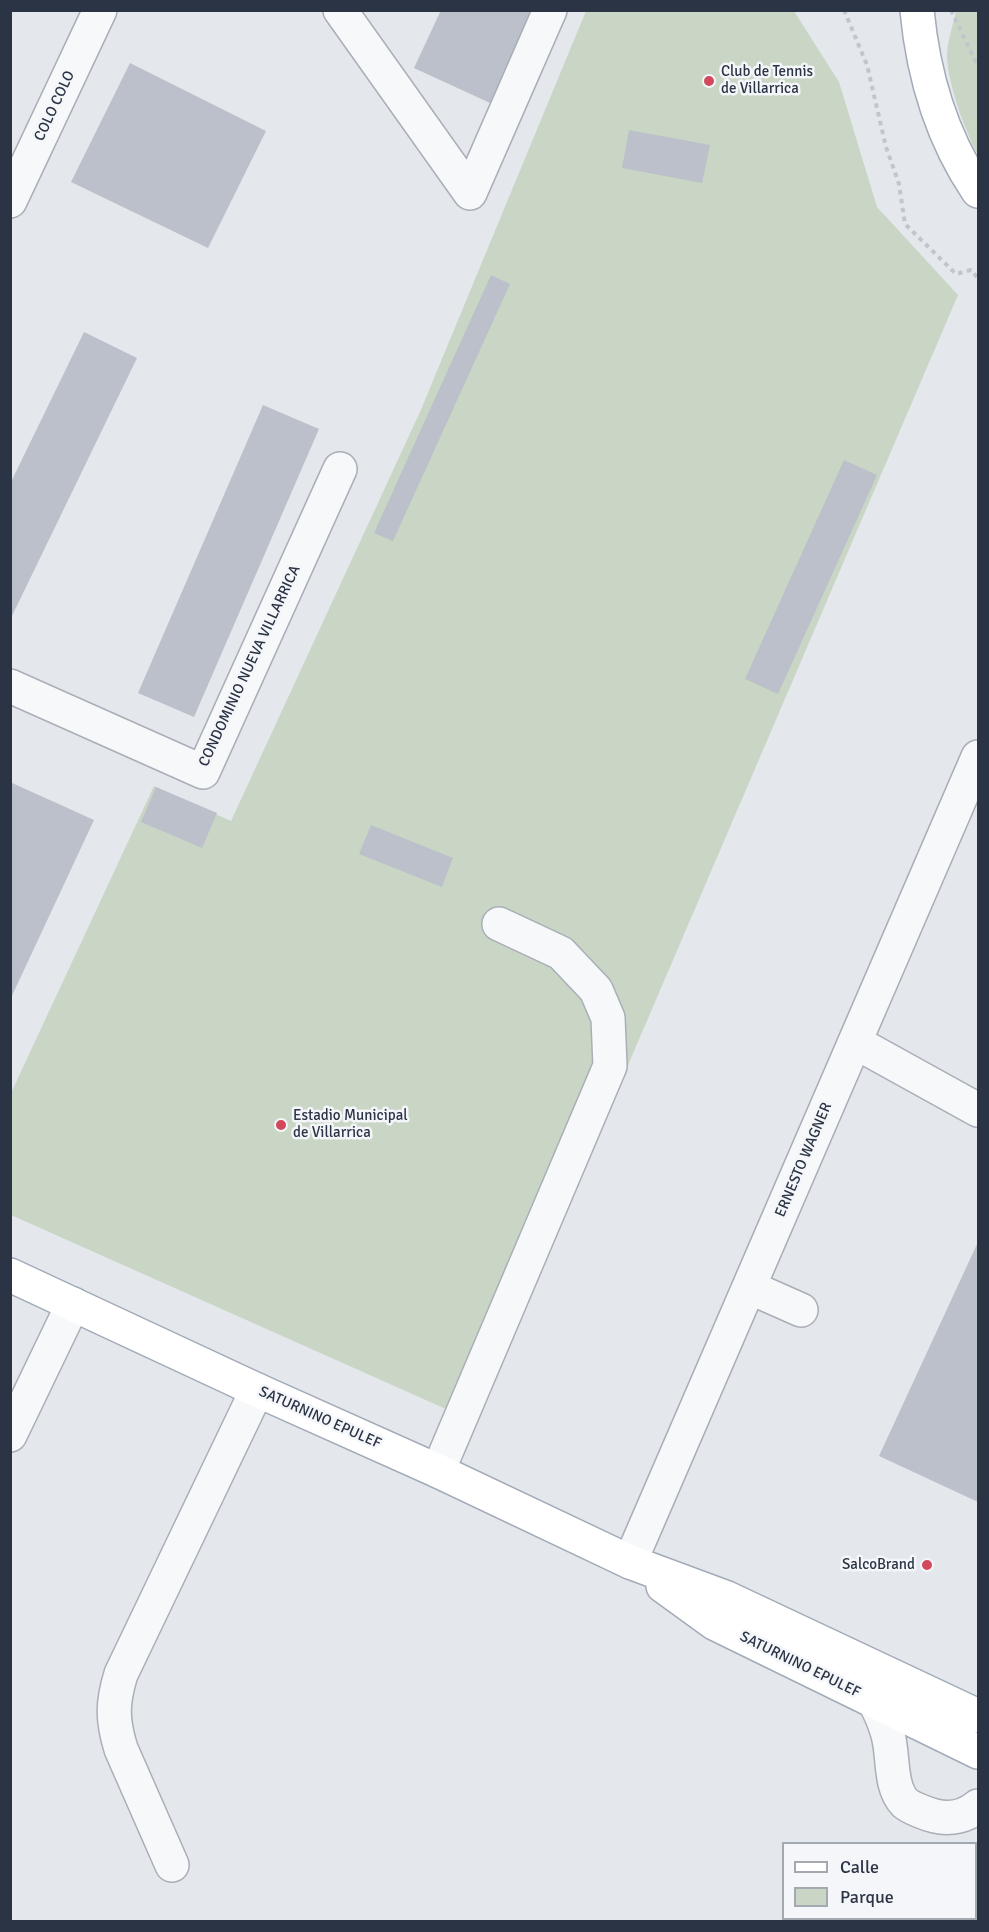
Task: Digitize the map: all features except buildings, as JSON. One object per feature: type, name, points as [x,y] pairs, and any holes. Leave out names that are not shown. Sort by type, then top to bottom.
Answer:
[{"type":"main road","points":[[917,10],[928,76],[940,114],[956,151],[978,191]]},
{"type":"main road","name":"SATURNINO EPULEF","points":[[10,1275],[438,1471],[630,1562],[727,1598],[978,1716]]},
{"type":"main road","name":"SATURNINO EPULEF","points":[[630,1562],[714,1623],[978,1752]]},
{"type":"street","points":[[340,10],[470,194],[550,10]]},
{"type":"street","name":"COLO COLO","points":[[10,201],[96,12]]},
{"type":"street","name":"CONDOMINIO NUEVA VILLARRICA","points":[[10,686],[202,772],[340,469]]},
{"type":"street","name":"ERNESTO WAGNER","points":[[630,1562],[978,757]]},
{"type":"street","points":[[438,1471],[610,1066],[608,1018],[596,990],[561,953],[499,924]]},
{"type":"street","points":[[855,1042],[978,1110]]},
{"type":"street","points":[[749,1287],[801,1310]]},
{"type":"street","points":[[10,1435],[73,1304]]},
{"type":"street","points":[[172,1865],[118,1739],[113,1711],[115,1692],[121,1674],[257,1390]]},
{"type":"street","points":[[874,1701],[883,1717],[889,1737],[896,1783],[906,1803],[931,1816],[942,1818],[964,1815],[978,1806]]},
{"type":"path","points":[[844,10],[867,65],[886,147],[899,184],[905,224],[956,274],[971,270],[978,278]]},
{"type":"path","points":[[951,10],[978,68]]},
{"type":"green space","points":[[586,11],[794,11],[839,82],[877,207],[958,295],[475,1422],[11,1215],[11,1093],[154,786],[231,821],[420,412]]},
{"type":"green space","points":[[956,11],[978,11],[978,155],[958,107],[948,68],[948,45]]},
{"type":"place","name":"Club de Tennis de Villarrica","points":[[709,81]]},
{"type":"place","name":"Estadio Municipal de Villarrica","points":[[281,1125]]},
{"type":"place","name":"SalcoBrand","points":[[927,1565]]}]
